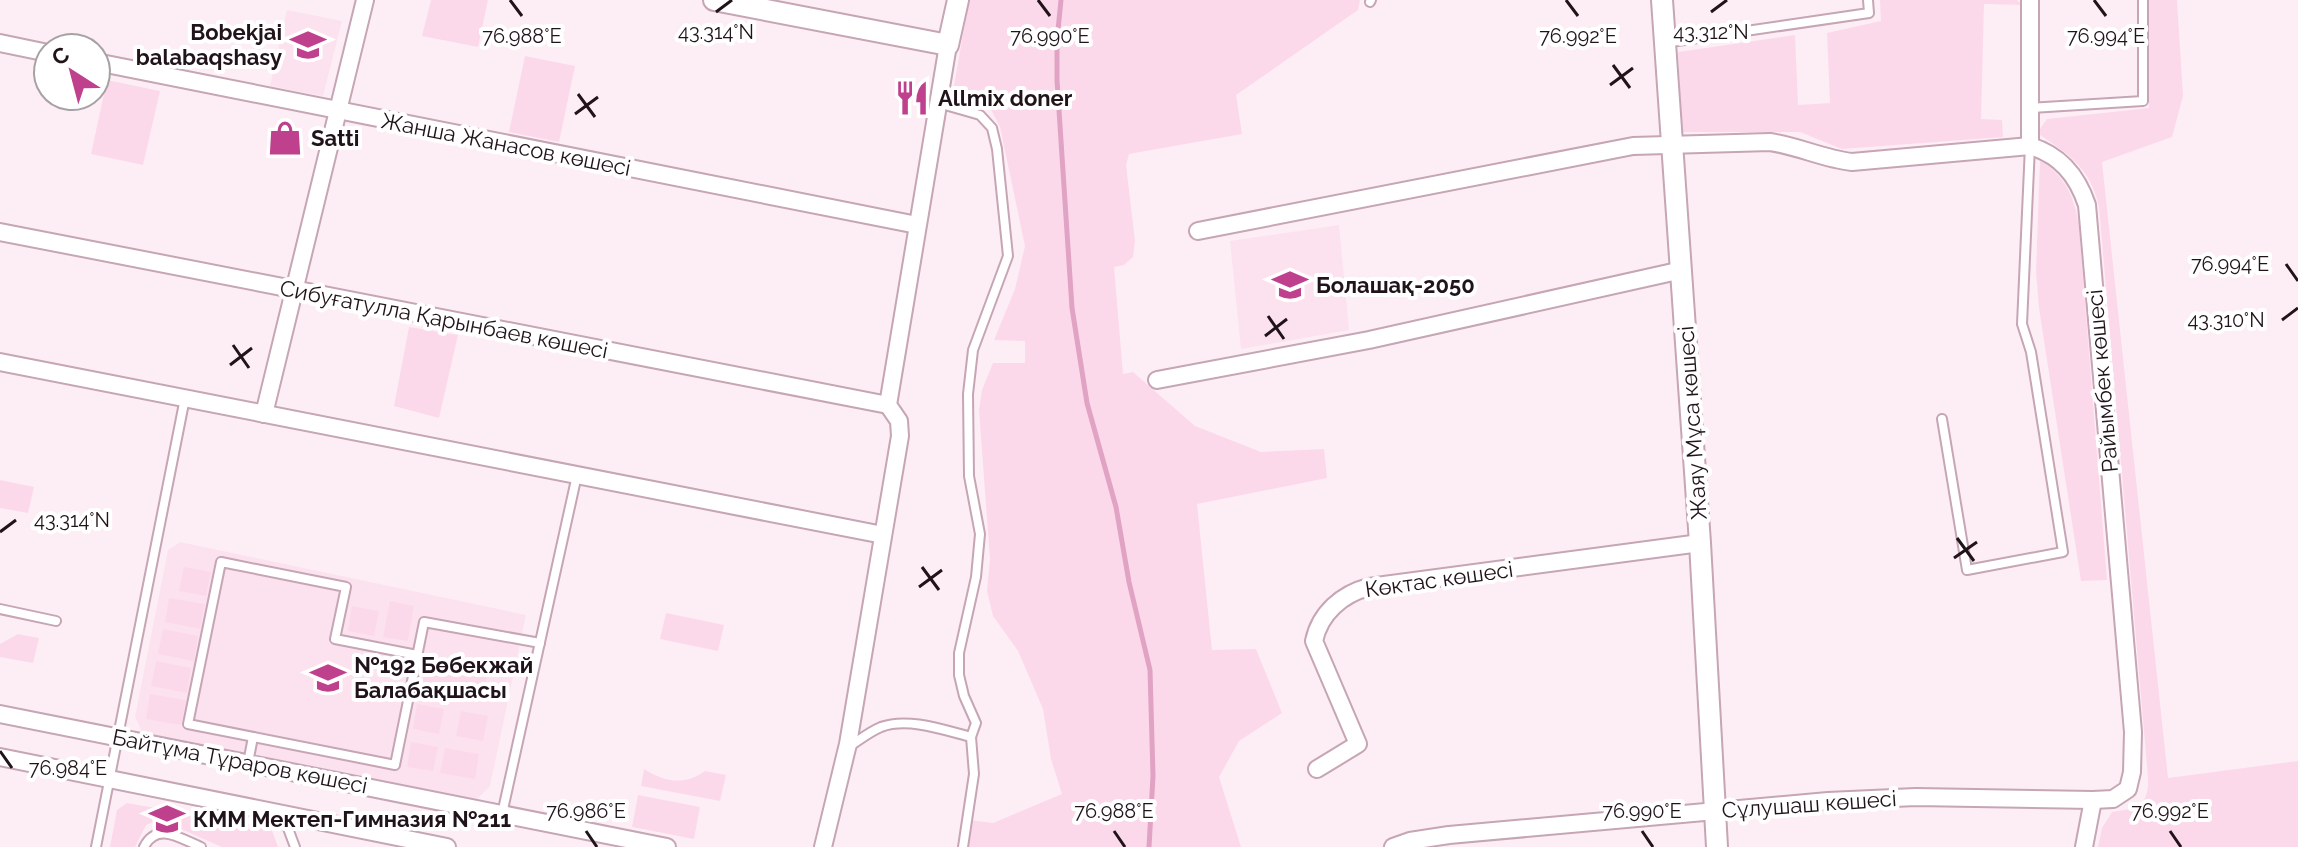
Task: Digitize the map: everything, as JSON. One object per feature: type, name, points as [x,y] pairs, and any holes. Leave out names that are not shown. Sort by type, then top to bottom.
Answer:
[{"type":"street","points":[[264,414],[365,0]]},
{"type":"street","points":[[714,0],[948,45]]},
{"type":"street","points":[[823,847],[847,748],[900,436],[899,421],[888,405],[958,0]]},
{"type":"street","name":"Жаяу Мұса көшесі","points":[[1662,0],[1700,543],[1717,847]]},
{"type":"street","points":[[1198,231],[1633,146],[1770,142],[1831,160],[1852,162],[2030,146],[2030,0]]},
{"type":"street","points":[[0,43],[32,50]]},
{"type":"street","name":"Жанша Жанасов көшесі","points":[[112,65],[917,225]]},
{"type":"street","name":"Райымбек көшесі","points":[[2030,146],[2048,151],[2066,165],[2081,186],[2087,205],[2133,732],[2132,772],[2128,789]]},
{"type":"street","name":"Сибуғатулла Қарынбаев көшесі","points":[[0,232],[888,405]]},
{"type":"street","points":[[1157,380],[1369,340],[1682,270]]},
{"type":"street","points":[[0,362],[883,535]]},
{"type":"street","name":"Көктас көшесі","points":[[1317,769],[1358,744],[1314,641],[1325,616],[1342,598],[1369,587],[1700,543]]},
{"type":"street","name":"Байтұма Тұраров көшесі","points":[[0,714],[667,847]]},
{"type":"street","name":"Байтұма Тұраров көшесі","points":[[0,757],[447,847]]},
{"type":"street","name":"Сұлушаш көшесі","points":[[1393,847],[1449,835],[1828,801],[1916,797],[2093,800],[2113,799],[2128,789]]},
{"type":"street","points":[[2084,847],[2093,800]]},
{"type":"lane","points":[[1664,44],[1869,13],[1868,0]]},
{"type":"lane","points":[[2030,108],[2143,101],[2143,0]]},
{"type":"lane","points":[[938,103],[980,115],[992,128],[1008,256],[973,350],[968,394],[969,476],[980,534],[976,577],[959,653],[959,675],[964,696],[976,723],[971,737],[974,774],[963,847]]},
{"type":"lane","points":[[1942,419],[1967,570],[2063,552],[2031,352],[2022,324],[2030,146]]},
{"type":"lane","points":[[96,847],[185,398]]},
{"type":"lane","points":[[502,814],[577,475]]},
{"type":"lane","points":[[417,655],[335,639],[346,587],[221,562],[188,724],[395,765],[424,622],[540,643]]},
{"type":"lane","points":[[0,609],[56,621]]},
{"type":"lane","points":[[847,748],[881,727],[902,724],[935,727],[971,737]]},
{"type":"lane","points":[[248,763],[253,737]]},
{"type":"lane","points":[[283,814],[295,847]]},
{"type":"lane","points":[[144,847],[152,835],[163,832],[201,847]]},
{"type":"shaded area","points":[[431,0],[488,0],[478,47],[422,36]]},
{"type":"shaded area","points":[[969,0],[1360,0],[1358,10],[1236,95],[1242,134],[1129,154],[1126,165],[1135,241],[1133,257],[1124,265],[1114,267],[1123,374],[1133,372],[1195,426],[1261,452],[1324,449],[1327,478],[1197,504],[1212,650],[1256,649],[1282,713],[1239,741],[1219,777],[1241,847],[966,847],[970,820],[993,823],[1062,794],[1051,759],[1043,709],[1018,651],[993,616],[987,591],[990,559],[979,410],[982,390],[993,363],[1025,363],[1025,341],[994,340],[1015,289],[1025,246],[1000,127],[989,106],[952,97]]},
{"type":"shaded area","points":[[1880,0],[2017,0],[2022,5],[1984,4],[1981,119],[2002,120],[2003,137],[1842,149],[1800,132],[1682,132],[1678,52],[1795,35],[1798,105],[1830,103],[1827,33],[1881,21]]},
{"type":"shaded area","points":[[2149,0],[2177,0],[2183,96],[2172,137],[2102,162],[2168,778],[2298,761],[2298,847],[2098,847],[2102,828],[2112,812],[2135,807],[2144,800],[2148,778],[2099,207],[2090,182],[2077,163],[2037,133],[2047,119],[2149,108]]},
{"type":"shaded area","name":"Bobekjai balabaqshasy","points":[[287,10],[342,21],[323,96],[270,86]]},
{"type":"shaded area","points":[[525,56],[575,66],[559,142],[509,132]]},
{"type":"shaded area","points":[[112,81],[160,91],[143,165],[91,154],[100,112],[112,112]]},
{"type":"shaded area","points":[[2040,160],[2056,173],[2067,188],[2079,226],[2107,580],[2081,581],[2039,308],[2036,272]]},
{"type":"shaded area","name":"Болашақ-2050","points":[[1339,225],[1349,330],[1241,349],[1230,241]]},
{"type":"shaded area","points":[[409,327],[458,335],[439,418],[394,406]]},
{"type":"shaded area","points":[[0,480],[34,487],[28,513],[0,508]]},
{"type":"shaded area","name":"№192 Бөбекжай Балабақшасы","points":[[180,542],[526,615],[490,786],[477,799],[143,734],[135,717],[168,550]]},
{"type":"shaded area","points":[[184,567],[211,572],[206,596],[179,591]]},
{"type":"shaded area","points":[[169,598],[205,604],[200,629],[165,622]]},
{"type":"shaded area","points":[[390,601],[414,606],[408,641],[383,637]]},
{"type":"shaded area","points":[[352,606],[379,611],[374,636],[348,631]]},
{"type":"shaded area","points":[[666,613],[724,625],[718,651],[660,639]]},
{"type":"shaded area","points":[[163,629],[198,636],[194,661],[158,654]]},
{"type":"shaded area","points":[[18,634],[39,638],[33,663],[0,657],[0,644]]},
{"type":"shaded area","points":[[156,661],[191,668],[187,693],[151,686]]},
{"type":"shaded area","points":[[426,665],[487,676],[483,701],[422,689]]},
{"type":"shaded area","points":[[150,694],[186,700],[181,725],[146,719]]},
{"type":"shaded area","points":[[417,704],[444,709],[439,734],[413,729]]},
{"type":"shaded area","points":[[461,711],[488,716],[483,741],[456,736]]},
{"type":"shaded area","points":[[411,742],[438,747],[433,771],[407,767]]},
{"type":"shaded area","points":[[445,748],[479,754],[475,779],[440,773]]},
{"type":"shaded area","points":[[644,769],[674,780],[690,779],[705,771],[726,775],[720,801],[641,786]]},
{"type":"shaded area","points":[[638,795],[700,807],[694,839],[632,827]]},
{"type":"shaded area","name":"КММ Мектеп-Гимназия №211","points":[[127,803],[271,828],[278,847],[222,847],[156,821],[146,825],[135,847],[110,847],[117,810]]},
{"type":"waterway","points":[[1061,0],[1057,80],[1072,308],[1087,403],[1116,507],[1129,582],[1150,670],[1153,776],[1149,847]]},
{"type":"place","name":"Bobekjai balabaqshasy","points":[[308,45]]},
{"type":"place","name":"Allmix doner","points":[[912,98]]},
{"type":"place","name":"Satti","points":[[285,138]]},
{"type":"place","name":"Болашақ-2050","points":[[1290,285]]},
{"type":"place","name":"№192 Бөбекжай Балабақшасы","points":[[328,678]]},
{"type":"place","name":"КММ Мектеп-Гимназия №211","points":[[167,819]]}]
